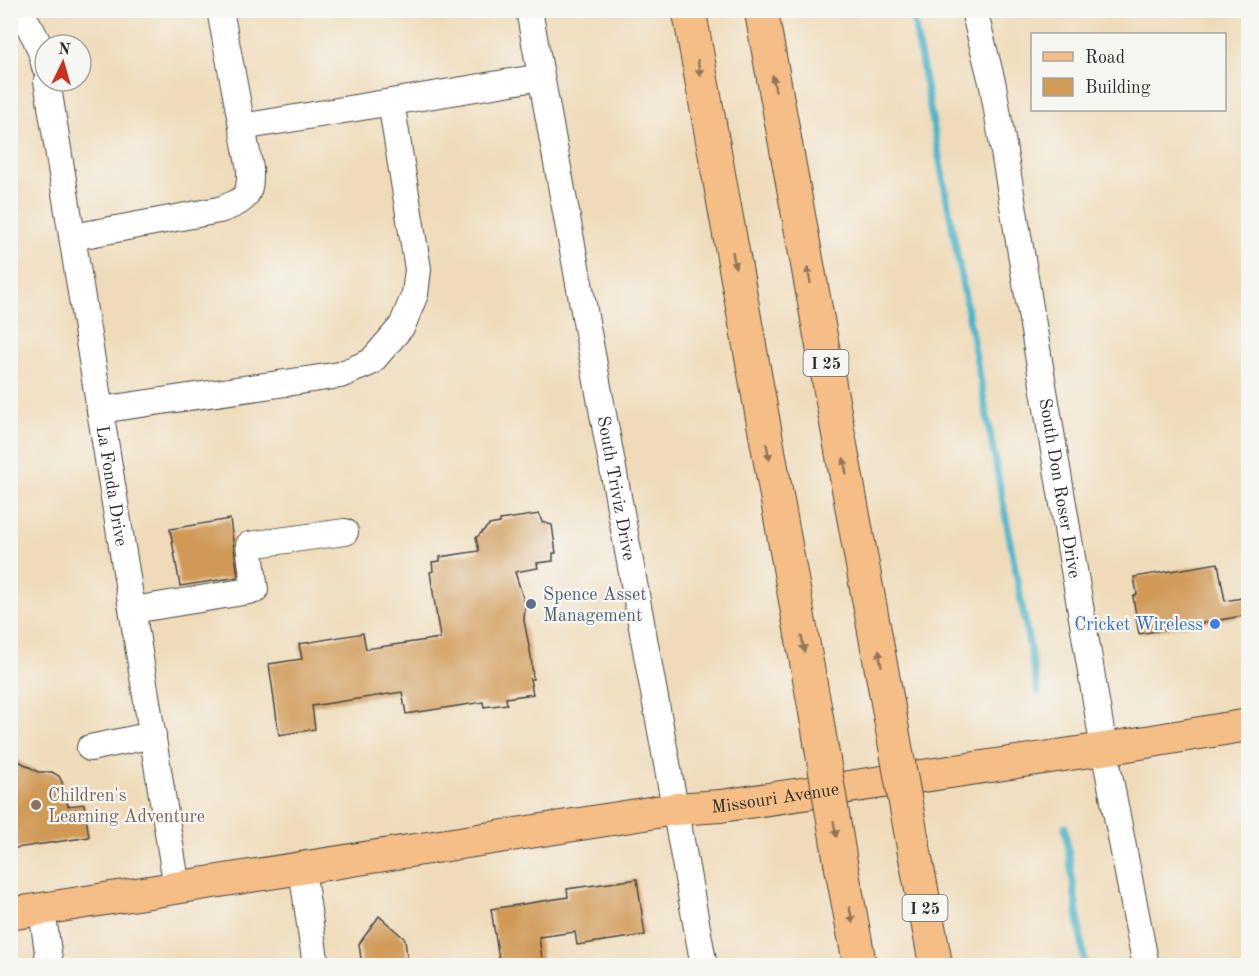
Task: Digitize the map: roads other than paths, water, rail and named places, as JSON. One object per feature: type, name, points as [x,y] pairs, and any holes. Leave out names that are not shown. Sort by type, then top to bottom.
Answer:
[{"type":"highway","points":[[689,10],[860,966]]},
{"type":"highway","name":"I 25","points":[[761,10],[936,966]]},
{"type":"main road","name":"Missouri Avenue","points":[[42,910],[675,809],[721,806],[1104,749],[1248,724]]},
{"type":"main road","points":[[10,914],[42,910]]},
{"type":"street","points":[[18,10],[33,33]]},
{"type":"street","points":[[73,237],[219,210],[238,203],[247,194],[250,169],[220,10]]},
{"type":"street","name":"South Triviz Drive","points":[[529,10],[704,966]]},
{"type":"street","name":"South Don Roser Drive","points":[[974,10],[993,86],[1104,749],[1146,966]]},
{"type":"street","points":[[242,127],[541,77]]},
{"type":"street","name":"La Fonda Drive","points":[[49,93],[177,888]]},
{"type":"street","points":[[100,410],[340,375],[371,362],[402,326],[415,294],[418,269],[391,102]]},
{"type":"street","points":[[133,610],[255,590],[249,545],[345,532]]},
{"type":"street","points":[[90,748],[153,735]]},
{"type":"street","points":[[302,869],[316,966]]},
{"type":"street","points":[[42,910],[50,966]]},
{"type":"waterway","points":[[912,10],[1038,692]]},
{"type":"waterway","points":[[1065,827],[1085,966]]},
{"type":"place","name":"Spence Asset Management","points":[[531,604]]},
{"type":"place","name":"Cricket Wireless","points":[[1215,624]]},
{"type":"place","name":"Children's Learning Adventure","points":[[36,805]]}]
